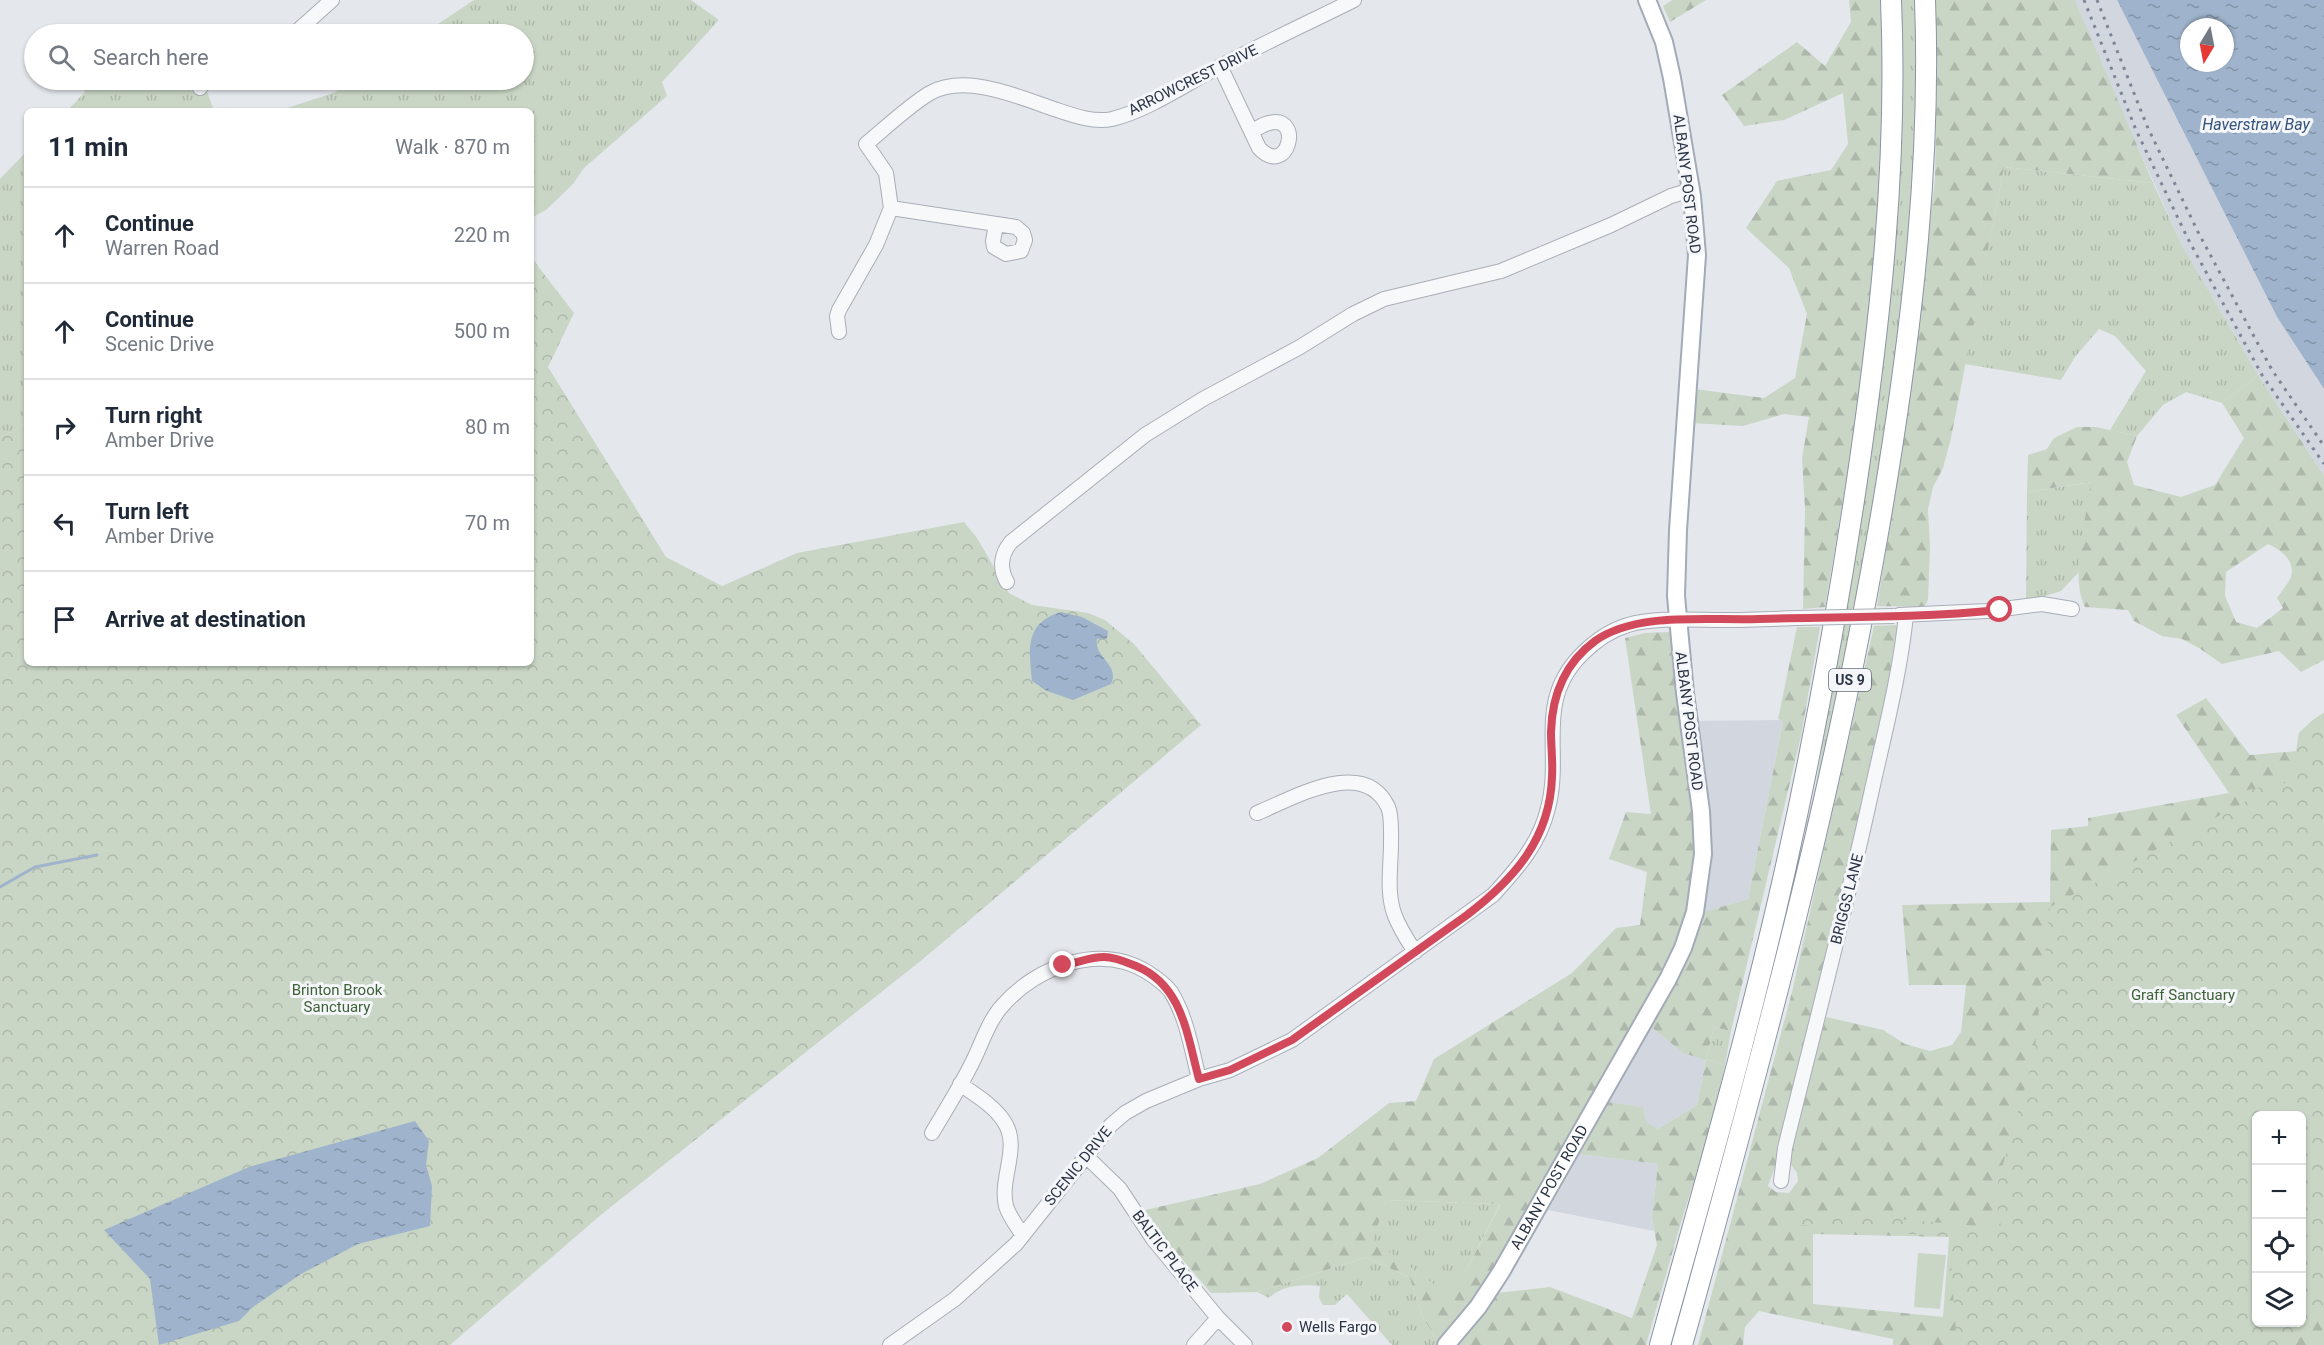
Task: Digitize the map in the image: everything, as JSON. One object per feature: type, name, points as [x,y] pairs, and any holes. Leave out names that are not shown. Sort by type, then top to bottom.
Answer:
[{"type":"highway","name":"US 9","points":[[1660,1345],[1728,1100],[1786,868],[1835,617],[1862,449],[1886,238],[1892,132],[1891,0]]},
{"type":"highway","name":"US 9","points":[[1682,1345],[1733,1161],[1806,878],[1870,577],[1898,408],[1917,250],[1926,90],[1925,0]]},
{"type":"main road","name":"ALBANY POST ROAD","points":[[1446,1345],[1478,1306],[1501,1272],[1668,979],[1689,931],[1702,872],[1702,828],[1677,620],[1678,530],[1696,267],[1695,231],[1691,190],[1668,56],[1647,0]]},
{"type":"street","points":[[305,24],[332,0]]},
{"type":"street","name":"ARROWCREST DRIVE","points":[[891,208],[886,172],[866,144],[931,92],[956,86],[974,86],[1000,91],[1070,115],[1095,120],[1112,118],[1153,103],[1220,66],[1354,0]]},
{"type":"street","points":[[1220,66],[1252,131]]},
{"type":"street","points":[[1007,582],[1001,566],[1006,548],[1011,542],[1145,435],[1203,399],[1300,347],[1353,314],[1384,299],[1501,271],[1611,225],[1671,196],[1691,190]]},
{"type":"street","points":[[839,332],[838,310],[876,244],[891,208],[996,225]]},
{"type":"street","name":"SCENIC DRIVE","points":[[890,1345],[956,1299],[1016,1244],[1111,1125],[1125,1113],[1146,1101],[1199,1079],[1230,1070],[1292,1040],[1493,895],[1513,874],[1536,842],[1548,808],[1552,779],[1551,731],[1555,697],[1561,681],[1576,660],[1595,641],[1629,625],[1677,620],[1900,615],[1987,611],[2042,604],[2072,609]]},
{"type":"street","name":"BRIGGS LANE","points":[[1781,1181],[1785,1148],[1851,884],[1904,640],[1900,615]]},
{"type":"street","points":[[1257,813],[1324,786],[1352,781],[1374,788],[1389,808],[1391,842],[1389,890],[1394,915],[1415,952]]},
{"type":"street","points":[[932,1133],[1001,1006],[1022,986],[1063,965],[1086,959],[1106,957],[1123,961],[1155,977],[1170,991],[1182,1017],[1199,1079]]},
{"type":"street","points":[[960,1084],[1002,1118],[1009,1130],[1011,1142],[1009,1167],[1004,1190],[1006,1206],[1022,1234]]},
{"type":"street","name":"BALTIC PLACE","points":[[1086,1156],[1120,1190],[1153,1239],[1218,1318],[1245,1345]]},
{"type":"street","points":[[1194,1345],[1218,1318]]},
{"type":"shaded area","points":[[2075,0],[2117,0],[2277,317],[2324,389],[2324,476],[2258,375],[2183,247],[2124,117]]},
{"type":"shaded area","points":[[1783,720],[1748,899],[1704,912],[1712,862],[1712,829],[1697,721]]},
{"type":"shaded area","points":[[1650,1026],[1683,1053],[1706,1059],[1697,1105],[1658,1129],[1645,1122],[1643,1107],[1608,1102]]},
{"type":"shaded area","points":[[1580,1154],[1658,1164],[1652,1218],[1654,1231],[1548,1210]]},
{"type":"green space","points":[[474,0],[691,0],[719,20],[662,82],[667,96],[584,168],[573,184],[546,210],[534,216],[534,108],[287,108],[339,90],[534,90],[534,24],[438,24]]},
{"type":"green space","points":[[1672,0],[1706,0],[1670,22],[1663,6]]},
{"type":"green space","points":[[1849,0],[1880,0],[1883,75],[1882,152],[1877,228],[1861,381],[1825,607],[1803,609],[1805,509],[1802,458],[1809,417],[1784,414],[1743,426],[1691,423],[1694,389],[1764,398],[1795,378],[1807,314],[1789,268],[1746,228],[1777,181],[1831,170],[1848,144],[1843,93],[1784,120],[1744,126],[1722,95],[1797,42],[1825,66],[1851,22]]},
{"type":"green space","points":[[1897,0],[1918,0],[1916,181],[1884,463],[1810,829],[1806,828],[1816,784],[1852,564]]},
{"type":"green space","points":[[1935,0],[2075,0],[2153,183],[2004,167],[1951,438],[1943,468],[1933,487],[1928,509],[1930,547],[1928,600],[1924,607],[1877,606],[1905,430],[1935,179],[1937,54]]},
{"type":"green space","points":[[84,90],[207,90],[213,108],[70,108],[85,92]]},
{"type":"green space","points":[[24,154],[24,425],[0,438],[0,179]]},
{"type":"green space","points":[[2004,167],[2153,183],[2183,247],[2258,375],[2222,403],[2186,392],[2163,405],[2137,436],[2110,430],[2146,371],[2115,336],[2099,329],[2075,357],[2061,380],[1965,364]]},
{"type":"green space","name":"Brinton Brook Sanctuary","points":[[534,261],[574,313],[548,367],[666,557],[722,586],[797,553],[964,522],[977,538],[1009,593],[1032,605],[1088,613],[1105,620],[1134,644],[1201,725],[923,959],[602,1214],[450,1345],[0,1345],[0,438],[24,425],[24,666],[534,666]]},
{"type":"green space","points":[[2258,375],[2324,476],[2324,660],[2301,672],[2279,651],[2222,664],[2182,639],[2162,636],[2134,621],[2128,610],[2085,607],[2080,594],[2079,562],[2091,482],[2027,492],[2028,455],[2047,449],[2054,438],[2077,427],[2096,427],[2137,436],[2127,462],[2134,485],[2181,497],[2215,485],[2244,438],[2222,403]],"holes":[[[2268,544],[2286,556],[2292,571],[2291,577],[2277,598],[2283,608],[2257,628],[2236,622],[2225,596],[2226,572]]]},
{"type":"green space","points":[[2092,482],[2078,573],[2061,591],[2026,599],[2027,492]]},
{"type":"green space","points":[[1896,625],[1898,628],[1897,641],[1855,844],[1777,1162],[1768,1186],[1776,1192],[1789,1193],[1798,1181],[1797,1173],[1787,1159],[1788,1150],[1826,1017],[1883,1030],[1905,1044],[1930,1051],[1952,1045],[1961,1032],[1966,985],[1909,985],[1902,905],[2050,902],[2051,830],[2088,826],[2088,818],[2229,793],[2176,715],[2206,698],[2250,755],[2297,751],[2299,733],[2324,713],[2324,1345],[1893,1345],[1893,1339],[1759,1311],[1745,1327],[1743,1345],[1698,1345],[1792,992],[1874,626]],"holes":[[[1813,1234],[1949,1237],[1943,1317],[1813,1304]]]},
{"type":"green space","points":[[1797,627],[1820,627],[1801,736],[1731,1031],[1714,1027],[1706,1059],[1725,1065],[1713,1122],[1681,1222],[1646,1345],[1459,1345],[1497,1293],[1550,1287],[1632,1318],[1657,1245],[1652,1218],[1658,1164],[1580,1154],[1608,1102],[1643,1107],[1646,1122],[1658,1129],[1697,1105],[1706,1060],[1683,1053],[1650,1026],[1696,934],[1704,912],[1748,899],[1783,721],[1778,719]]},
{"type":"green space","points":[[1670,632],[1697,835],[1691,904],[1677,946],[1661,977],[1497,1267],[1461,1319],[1439,1343],[1422,1316],[1410,1278],[1367,1257],[1257,1292],[1211,1293],[1165,1239],[1145,1210],[1260,1184],[1318,1158],[1389,1103],[1416,1101],[1434,1059],[1572,973],[1616,928],[1640,925],[1647,872],[1609,859],[1626,812],[1651,814],[1625,638],[1645,633]],"holes":[[[1386,1200],[1500,1204],[1468,1267],[1446,1293],[1373,1240]]]},
{"type":"green space","name":"Graff Sanctuary","points":[[2324,713],[2324,1308],[2306,1323],[2306,1111],[2252,1111],[2252,1327],[2301,1327],[2280,1345],[1957,1345],[1949,1237],[1801,1225],[1805,1211],[2001,1228],[1997,1201],[1998,1182],[2035,1047],[2050,907],[2248,800],[2247,790],[2291,782],[2299,733]]},
{"type":"green space","points":[[1714,1027],[1731,1031],[1725,1065],[1706,1059]]},
{"type":"green space","points":[[1386,1200],[1500,1204],[1468,1267],[1447,1294],[1372,1240]]},
{"type":"green space","points":[[1918,1253],[1946,1255],[1940,1309],[1914,1307]]},
{"type":"green space","points":[[1367,1257],[1410,1278],[1422,1316],[1439,1343],[1437,1345],[1392,1345],[1347,1294],[1335,1305],[1323,1305],[1319,1298],[1320,1286],[1293,1286],[1280,1290],[1269,1298],[1257,1292]]},
{"type":"water","name":"Haverstraw Bay","points":[[2117,0],[2324,0],[2324,389],[2277,317]]},
{"type":"water","points":[[1061,612],[1082,617],[1108,631],[1107,639],[1097,639],[1097,646],[1112,671],[1111,684],[1073,700],[1047,691],[1032,681],[1030,648],[1035,630],[1040,623]]},
{"type":"water","points":[[415,1121],[429,1141],[426,1165],[432,1186],[430,1226],[358,1244],[301,1274],[253,1307],[239,1321],[159,1345],[150,1279],[104,1230],[249,1167]]},
{"type":"waterway","points":[[0,887],[35,867],[97,855]]},
{"type":"railway","points":[[2084,0],[2136,130],[2187,237],[2262,375],[2324,464]]},
{"type":"railway","points":[[2097,0],[2147,126],[2198,232],[2272,370],[2324,446]]},
{"type":"place","name":"Wells Fargo","points":[[1287,1327]]},
{"type":"route","points":[[1063,965],[1106,957],[1123,961],[1155,977],[1170,991],[1182,1017],[1199,1079],[1230,1070],[1292,1040],[1467,915],[1493,895],[1513,874],[1536,842],[1548,808],[1552,779],[1551,731],[1555,697],[1561,681],[1576,660],[1595,641],[1629,625],[1677,620],[1894,616],[2000,610]]}]
